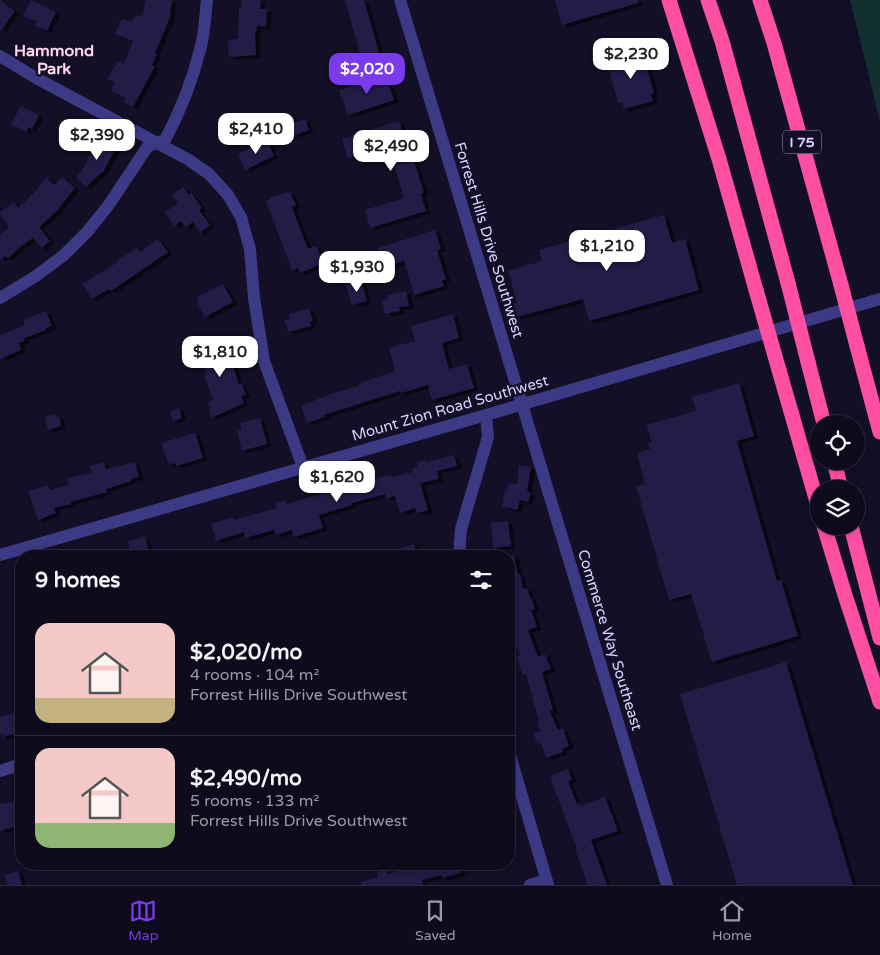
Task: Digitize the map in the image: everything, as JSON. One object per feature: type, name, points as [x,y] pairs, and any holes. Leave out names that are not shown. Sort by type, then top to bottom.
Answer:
[{"type":"highway","points":[[669,0],[719,159],[811,480]]},
{"type":"highway","points":[[708,0],[722,41],[822,415]]},
{"type":"highway","name":"I 75","points":[[760,0],[774,43],[880,432]]},
{"type":"highway","points":[[827,535],[880,702]]},
{"type":"highway","points":[[853,535],[880,638]]},
{"type":"street","points":[[0,298],[36,276],[64,255],[87,232],[108,206],[148,146],[165,140],[191,83],[202,44],[207,0]]},
{"type":"street","name":"Forrest Hills Drive Southwest","points":[[400,0],[521,404]]},
{"type":"street","points":[[0,56],[36,78],[189,160],[209,174],[228,195],[240,217],[250,248],[254,298],[264,361],[303,467]]},
{"type":"street","name":"Mount Zion Road Southwest","points":[[17,550],[880,299]]},
{"type":"street","name":"Commerce Way Southeast","points":[[521,404],[666,885]]},
{"type":"street","points":[[459,550],[461,529],[488,437],[486,415]]},
{"type":"street","name":"Mount Zion Road Southwest","points":[[0,555],[15,551]]},
{"type":"street","points":[[0,770],[15,766]]},
{"type":"street","points":[[515,773],[547,883],[530,885]]},
{"type":"green space","points":[[850,0],[880,0],[880,121]]},
{"type":"building","points":[[0,0],[15,11],[0,32]]},
{"type":"building","points":[[31,0],[56,12],[47,31],[35,26],[37,22],[23,16]]},
{"type":"building","points":[[145,0],[172,0],[170,18],[155,53],[157,54],[152,65],[155,66],[133,107],[124,102],[125,98],[111,90],[115,82],[107,79],[118,61],[124,64],[133,41],[115,34],[120,21],[122,22],[123,19],[132,22],[134,17],[143,15]]},
{"type":"building","points":[[242,0],[261,0],[260,9],[267,9],[266,27],[257,26],[255,32],[256,55],[229,57],[228,40],[238,39],[239,8],[241,8]]},
{"type":"building","points":[[345,0],[364,0],[380,56],[362,61]]},
{"type":"building","points":[[555,0],[638,0],[638,3],[562,25]]},
{"type":"building","points":[[642,51],[654,93],[651,94],[653,101],[624,109],[622,102],[618,103],[607,62]]},
{"type":"building","points":[[386,75],[394,100],[348,115],[339,90]]},
{"type":"building","points":[[21,106],[39,115],[32,129],[29,127],[26,132],[11,124]]},
{"type":"building","points":[[305,119],[309,130],[295,135],[291,124]]},
{"type":"building","points":[[399,121],[405,139],[407,138],[424,193],[421,194],[426,211],[370,228],[365,210],[404,198],[388,145],[348,158],[342,139]]},
{"type":"building","points":[[99,136],[117,146],[103,172],[86,187],[76,177],[82,171]]},
{"type":"building","points":[[267,140],[274,156],[245,170],[238,154]]},
{"type":"building","points":[[62,177],[75,188],[59,209],[39,227],[50,241],[42,248],[33,238],[8,258],[5,256],[0,260],[0,236],[9,227],[0,212],[14,202],[18,208],[46,178],[55,185]]},
{"type":"building","points":[[183,187],[189,195],[191,193],[202,208],[199,210],[210,225],[200,233],[193,222],[186,227],[181,221],[174,226],[165,212],[178,203],[172,195]]},
{"type":"building","points":[[290,192],[296,205],[292,207],[308,249],[316,246],[324,263],[300,273],[298,268],[292,270],[266,201],[270,200],[269,198]]},
{"type":"building","points":[[664,215],[672,243],[685,239],[699,290],[589,321],[583,299],[516,317],[512,304],[517,303],[508,271],[542,261],[539,250]]},
{"type":"building","points":[[435,230],[441,249],[437,250],[446,279],[442,280],[444,286],[414,295],[404,261],[385,267],[378,248]]},
{"type":"building","points":[[158,239],[168,252],[111,291],[109,289],[92,299],[82,284],[137,248],[140,252]]},
{"type":"building","points":[[361,281],[367,301],[352,305],[346,285]]},
{"type":"building","points":[[223,284],[233,302],[205,317],[196,300],[197,297]]},
{"type":"building","points":[[406,291],[409,306],[399,307],[400,311],[385,314],[382,300],[388,299],[387,295]]},
{"type":"building","points":[[309,308],[313,321],[310,322],[311,326],[288,332],[284,320],[290,319],[288,314]]},
{"type":"building","points":[[46,311],[52,326],[24,338],[25,341],[19,343],[21,350],[0,359],[0,335],[25,325],[23,320]]},
{"type":"building","points":[[453,314],[459,338],[442,343],[449,369],[467,364],[474,388],[432,400],[428,385],[401,393],[400,391],[324,415],[325,417],[307,423],[301,406],[395,371],[389,348],[415,341],[411,326]]},
{"type":"building","points":[[211,341],[213,344],[219,341],[221,345],[226,343],[232,355],[230,356],[239,385],[241,383],[246,394],[241,396],[244,403],[211,418],[208,402],[213,400],[204,375],[207,375],[195,349]]},
{"type":"building","points":[[739,383],[754,436],[737,441],[777,581],[781,580],[798,636],[712,662],[691,594],[669,600],[636,486],[645,484],[637,453],[650,449],[648,443],[652,443],[646,425],[696,411],[692,397]]},
{"type":"building","points":[[179,408],[182,418],[173,421],[170,411]]},
{"type":"building","points":[[55,414],[56,417],[59,416],[61,426],[48,430],[45,417]]},
{"type":"building","points":[[260,418],[267,444],[242,451],[237,431],[242,430],[240,423]]},
{"type":"building","points":[[195,433],[203,458],[176,466],[175,463],[169,465],[161,443]]},
{"type":"building","points":[[454,455],[457,466],[437,471],[439,479],[420,483],[428,510],[417,513],[415,508],[400,513],[395,496],[386,498],[385,494],[319,515],[323,528],[294,537],[292,530],[276,535],[274,530],[245,538],[244,532],[216,541],[211,524],[233,517],[234,520],[277,508],[275,503],[286,500],[287,504],[333,492],[363,481],[413,472],[412,468],[418,467],[416,462],[426,460],[427,462]]},
{"type":"building","points":[[104,462],[106,469],[135,462],[139,477],[106,489],[107,492],[54,508],[56,513],[38,520],[28,491],[48,485],[50,490],[69,485],[67,478],[92,473],[90,466]]},
{"type":"building","points":[[519,465],[531,467],[527,492],[531,493],[528,502],[520,500],[517,510],[502,506],[505,490],[507,491],[509,483],[517,484]]},
{"type":"building","points":[[508,521],[511,546],[493,548],[491,523]]},
{"type":"building","points":[[145,537],[148,550],[130,550],[128,541]]},
{"type":"building","points":[[414,544],[416,550],[393,550]]},
{"type":"building","points":[[515,561],[523,589],[527,588],[535,609],[531,610],[537,627],[528,630],[538,657],[545,654],[551,669],[542,672],[553,710],[550,711],[558,730],[563,728],[569,746],[562,749],[563,752],[546,758],[541,743],[538,745],[533,733],[541,731],[537,722],[539,721],[526,674],[523,675],[516,656],[520,655],[515,642]]},
{"type":"building","points":[[786,662],[853,885],[737,885],[680,694]]},
{"type":"building","points":[[15,713],[15,734],[3,737],[3,735],[0,735],[0,717]]},
{"type":"building","points":[[568,769],[572,780],[568,781],[577,804],[579,803],[581,806],[605,797],[618,831],[591,840],[607,885],[588,885],[575,849],[577,849],[550,777]]},
{"type":"building","points":[[15,802],[15,827],[0,831],[0,804]]},
{"type":"building","points":[[386,870],[388,874],[402,870],[460,870],[461,873],[442,878],[441,875],[422,880],[423,885],[361,885],[361,882],[378,877],[377,872]]},
{"type":"building","points":[[18,871],[22,885],[8,885],[5,875]]},
{"type":"district","name":"Hammond Park","points":[[54,59]]}]
